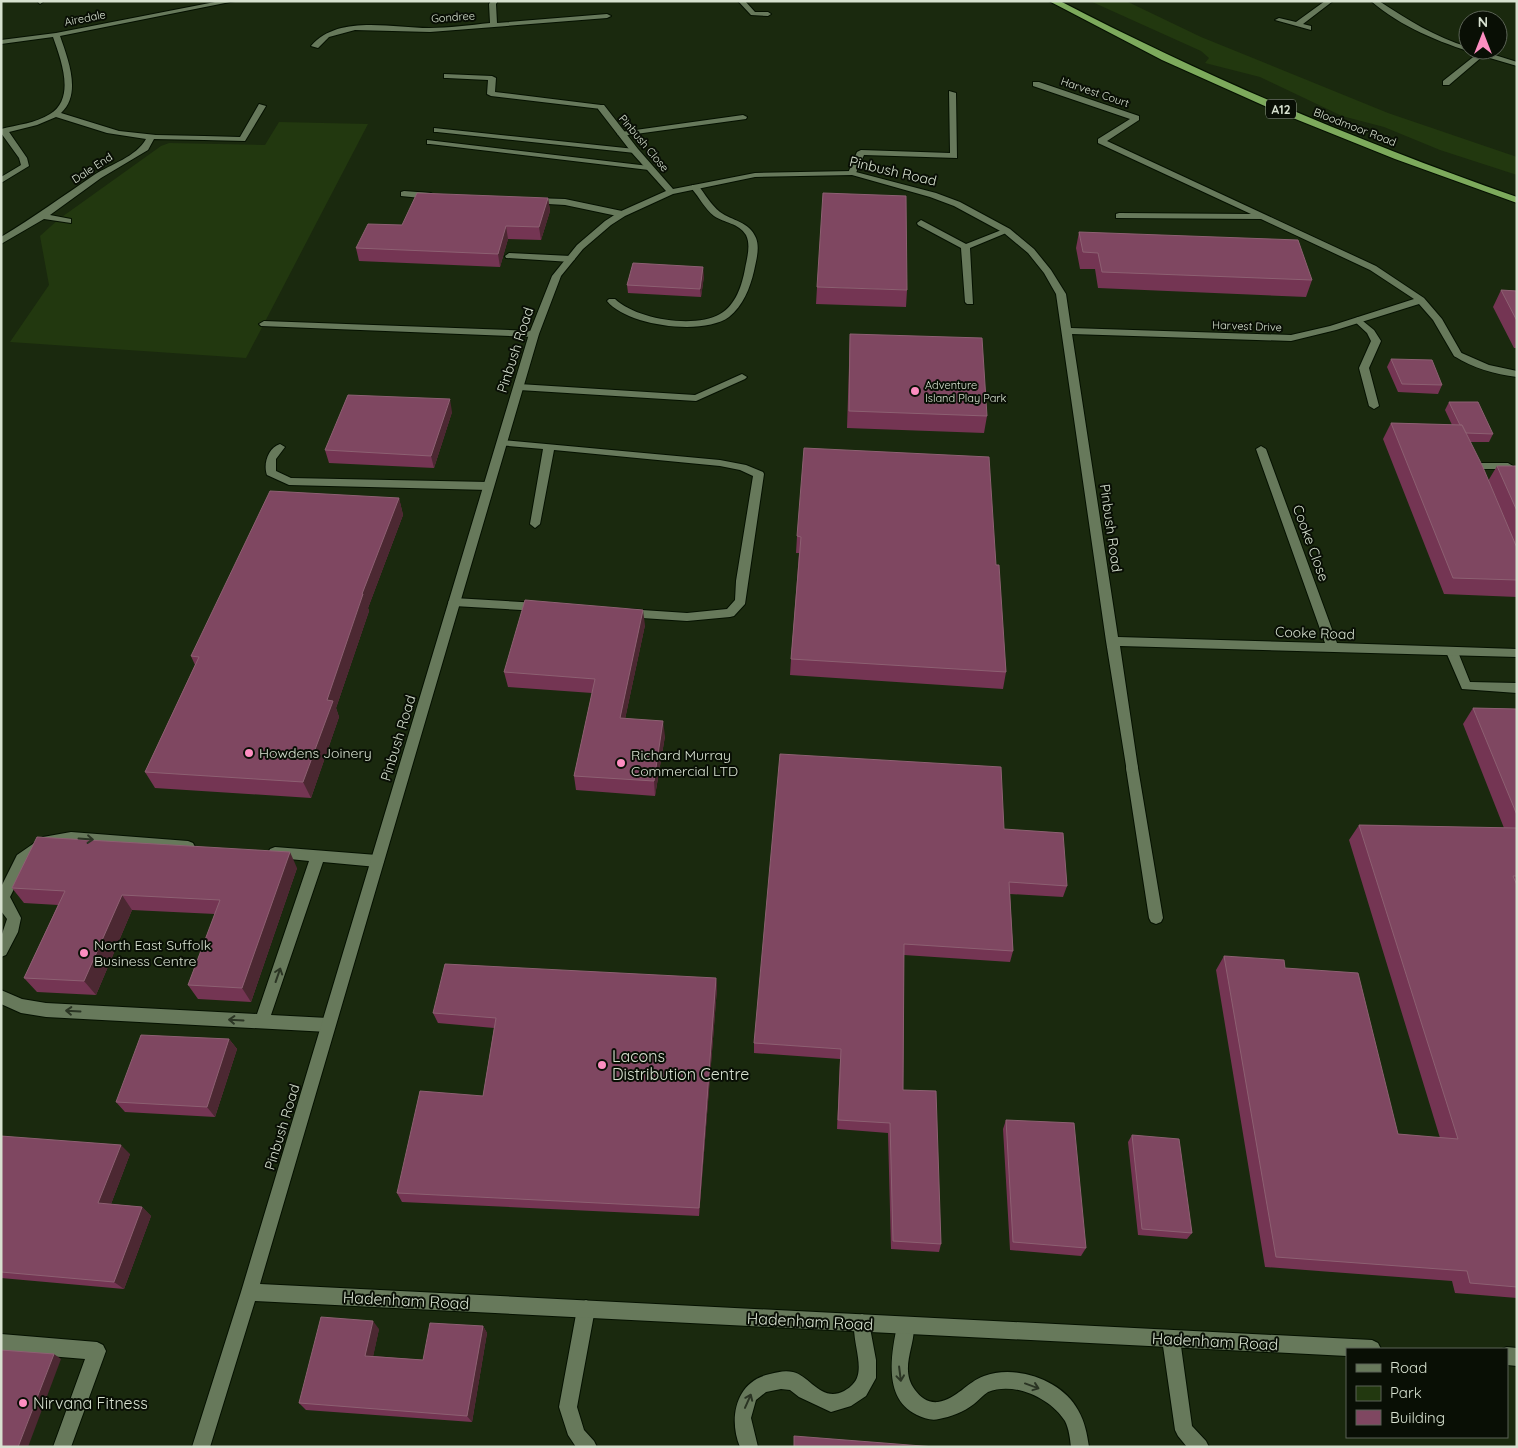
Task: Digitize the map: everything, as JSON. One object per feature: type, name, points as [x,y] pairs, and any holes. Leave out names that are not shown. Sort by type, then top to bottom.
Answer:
[{"type":"highway","name":"Bloodmoor Road","points":[[1053,1],[1161,56],[1238,91],[1327,129],[1517,200]]},
{"type":"street","name":"Airedale","points":[[1,42],[56,35],[232,1]]},
{"type":"street","points":[[494,25],[492,4],[495,1]]},
{"type":"street","points":[[741,1],[751,16],[768,14]]},
{"type":"street","points":[[1298,25],[1330,1]]},
{"type":"street","points":[[1374,1],[1423,32],[1458,46]]},
{"type":"street","name":"Gondree","points":[[315,46],[323,33],[355,28],[430,30],[607,16]]},
{"type":"street","points":[[582,19],[584,28]]},
{"type":"street","points":[[1279,20],[1308,28]]},
{"type":"street","points":[[1,181],[25,166],[23,158],[2,132],[31,124],[55,114],[64,104],[69,77],[64,55],[56,35]]},
{"type":"street","points":[[1446,84],[1474,60]]},
{"type":"street","points":[[1503,60],[1517,64]]},
{"type":"street","name":"Pinbush Close","points":[[447,76],[492,78],[491,94],[601,107],[635,151],[671,192]]},
{"type":"street","name":"Harvest Court","points":[[1036,84],[1136,118],[1101,140],[1263,217]]},
{"type":"street","points":[[852,173],[861,152],[954,156],[952,93]]},
{"type":"street","name":"Dale End","points":[[55,114],[105,130],[152,138],[242,139],[262,106]]},
{"type":"street","points":[[622,134],[742,117]]},
{"type":"street","points":[[437,130],[635,151]]},
{"type":"street","name":"Dale End","points":[[1,241],[43,216],[98,176],[146,148],[152,138]]},
{"type":"street","points":[[430,142],[649,168]]},
{"type":"street","name":"Pinbush Road","points":[[201,1447],[378,861],[534,334],[557,276],[580,247],[608,223],[622,214],[671,192],[755,175],[852,173],[933,194],[957,204],[1007,232],[1031,252],[1048,272],[1061,294],[1112,641],[1156,918]]},
{"type":"street","points":[[612,301],[620,310],[638,317],[677,322],[704,322],[725,316],[746,289],[752,252],[752,238],[747,230],[737,222],[717,213],[695,187]]},
{"type":"street","points":[[404,194],[442,196]]},
{"type":"street","points":[[527,200],[565,202],[622,214]]},
{"type":"street","points":[[43,216],[68,221]]},
{"type":"street","points":[[1119,216],[1263,217],[1373,268],[1421,300],[1437,319],[1457,354],[1473,364],[1483,368],[1517,374]]},
{"type":"street","points":[[921,223],[965,247],[1007,232]]},
{"type":"street","points":[[965,247],[970,302]]},
{"type":"street","points":[[509,256],[571,259]]},
{"type":"street","name":"Harvest Drive","points":[[1067,331],[1291,338],[1358,320],[1421,300]]},
{"type":"street","points":[[1358,320],[1371,332],[1376,341],[1364,368],[1374,406]]},
{"type":"street","points":[[264,324],[534,334]]},
{"type":"street","points":[[519,387],[696,398],[742,377]]},
{"type":"street","points":[[502,443],[720,463],[742,467],[759,474],[742,581],[741,601],[730,613],[687,617],[619,612]]},
{"type":"street","points":[[535,524],[549,446]]},
{"type":"street","points":[[280,447],[271,459],[271,473],[289,481],[489,486]]},
{"type":"street","name":"Cooke Close","points":[[1260,448],[1333,648]]},
{"type":"street","points":[[1480,483],[1473,466],[1508,466]]},
{"type":"street","points":[[454,602],[551,608]]},
{"type":"street","name":"Cooke Road","points":[[1112,641],[1517,654]]},
{"type":"street","points":[[1452,652],[1466,686],[1517,688]]},
{"type":"street","points":[[1,951],[11,932],[14,918],[3,897],[22,859],[48,841],[71,838],[200,848]]},
{"type":"street","points":[[259,852],[378,861]]},
{"type":"street","points":[[262,1021],[318,856]]},
{"type":"street","points":[[1,997],[21,1006],[46,1010],[328,1025]]},
{"type":"street","name":"Hadenham Road","points":[[249,1292],[1352,1348]]},
{"type":"street","points":[[586,1309],[568,1407],[577,1436],[588,1447]]},
{"type":"street","points":[[749,1447],[742,1418],[749,1395],[762,1384],[781,1380],[793,1381],[805,1391],[832,1403],[845,1400],[860,1390],[868,1378],[862,1323]]},
{"type":"street","points":[[906,1326],[899,1360],[899,1379],[909,1398],[923,1410],[941,1410],[963,1401],[985,1384],[1008,1380],[1034,1384],[1055,1399],[1068,1412],[1077,1428],[1080,1447]]},
{"type":"street","points":[[1171,1339],[1184,1430],[1200,1447]]},
{"type":"street","points":[[1,1343],[97,1351],[62,1447]]},
{"type":"green space","points":[[1090,1],[1126,1],[1201,37],[1388,113],[1517,157],[1517,175],[1440,150],[1384,127],[1342,116],[1260,77],[1205,63],[1209,58],[1201,51]]},
{"type":"green space","points":[[279,122],[368,124],[246,358],[10,342],[49,285],[40,236],[59,219],[161,146],[169,143],[265,145]]},
{"type":"building","points":[[417,193],[548,198],[539,227],[506,226],[498,254],[356,248],[368,224],[402,225]]},
{"type":"building","points":[[823,193],[906,196],[907,290],[817,287]]},
{"type":"building","points":[[1079,232],[1298,240],[1312,280],[1102,272],[1098,253],[1083,252]]},
{"type":"building","points":[[633,263],[703,267],[700,289],[627,285]]},
{"type":"building","points":[[1501,290],[1517,291],[1517,321]]},
{"type":"building","name":"Adventure Island Play Park","points":[[850,334],[982,338],[987,416],[849,411]]},
{"type":"building","points":[[1391,359],[1432,360],[1442,385],[1402,384]]},
{"type":"building","points":[[348,395],[450,399],[431,456],[325,450]]},
{"type":"building","points":[[1449,402],[1478,402],[1493,434],[1466,433]]},
{"type":"building","points":[[1391,423],[1462,425],[1482,465],[1517,548],[1517,580],[1453,578]]},
{"type":"building","points":[[804,448],[989,457],[996,565],[999,565],[1006,672],[791,659],[801,537],[797,536]]},
{"type":"building","points":[[1497,466],[1517,466],[1517,511]]},
{"type":"building","points":[[270,491],[399,498],[362,594],[327,700],[333,701],[303,782],[145,772],[199,657],[191,656]]},
{"type":"building","points":[[525,600],[643,610],[620,718],[663,721],[654,781],[574,776],[595,679],[504,672]]},
{"type":"building","points":[[1473,708],[1517,709],[1517,815]]},
{"type":"building","points":[[780,754],[1001,767],[1004,829],[1063,833],[1067,886],[1009,882],[1013,951],[904,944],[903,1090],[936,1091],[941,1244],[893,1241],[890,1123],[838,1120],[841,1049],[754,1043]]},
{"type":"building","points":[[1359,825],[1517,828],[1517,876],[1513,876],[1517,885],[1517,1287],[1470,1283],[1467,1271],[1276,1257],[1224,956],[1284,960],[1285,968],[1358,973],[1398,1134],[1458,1139]]},
{"type":"building","name":"North East Suffolk Business Centre","points":[[37,837],[290,852],[242,988],[188,985],[220,900],[122,895],[84,981],[24,978],[65,891],[12,888]]},
{"type":"building","name":"Lacons Distribution Centre","points":[[445,964],[716,978],[699,1208],[397,1193],[420,1091],[483,1096],[496,1018],[433,1013]]},
{"type":"building","points":[[141,1035],[229,1039],[207,1107],[116,1102]]},
{"type":"building","points":[[1006,1120],[1074,1123],[1086,1248],[1013,1242]]},
{"type":"building","points":[[1132,1135],[1179,1139],[1192,1233],[1142,1229]]},
{"type":"building","points":[[1,1136],[121,1145],[98,1203],[142,1207],[114,1282],[1,1272]]},
{"type":"building","points":[[321,1317],[373,1321],[365,1356],[423,1360],[430,1323],[483,1326],[467,1416],[299,1403]]},
{"type":"building","name":"Nirvana Fitness","points":[[1,1350],[54,1354],[18,1447],[1,1447]]},
{"type":"building","points":[[794,1436],[935,1447],[794,1447]]},
{"type":"place","name":"Adventure Island Play Park","points":[[915,391]]},
{"type":"place","name":"Howdens Joinery","points":[[249,753]]},
{"type":"place","name":"Richard Murray Commercial LTD","points":[[621,763]]},
{"type":"place","name":"North East Suffolk Business Centre","points":[[84,953]]},
{"type":"place","name":"Lacons Distribution Centre","points":[[602,1065]]},
{"type":"place","name":"Nirvana Fitness","points":[[23,1403]]}]
